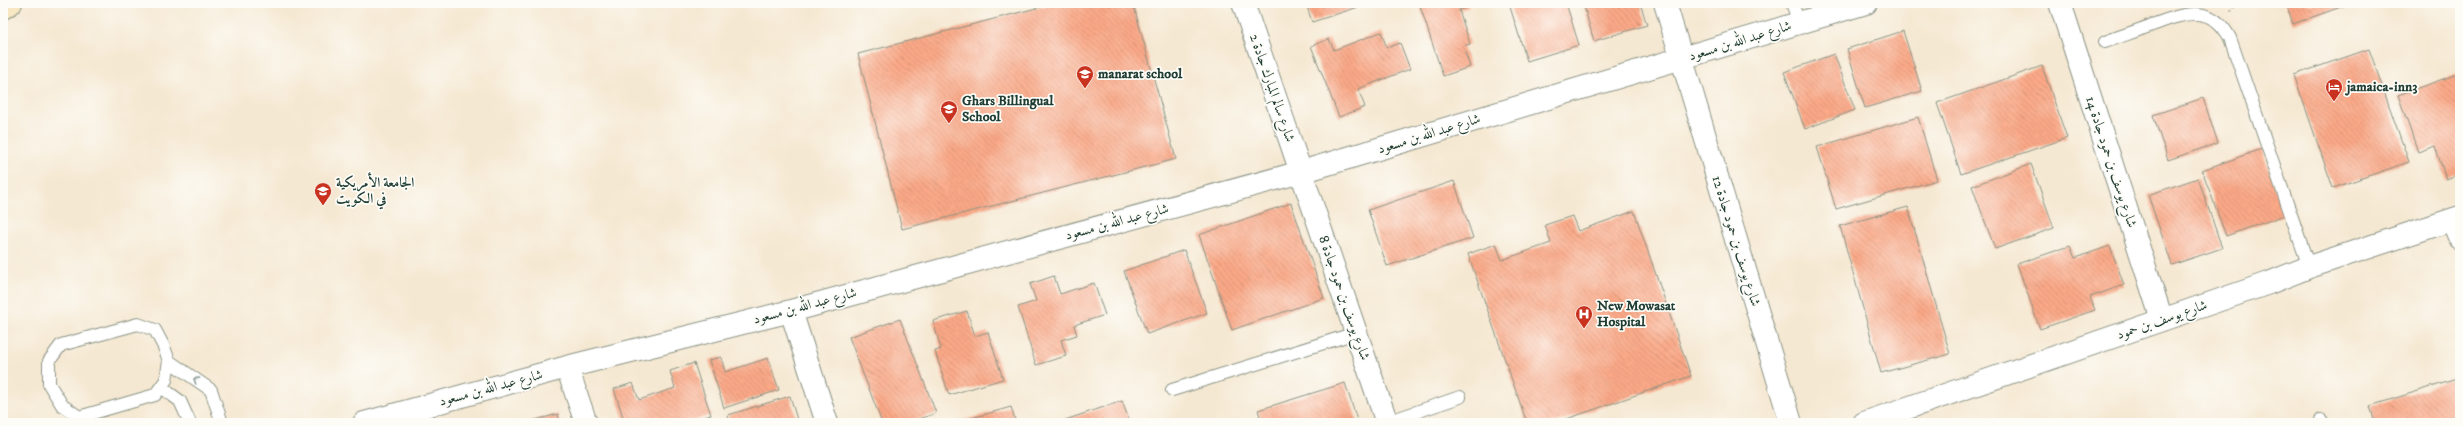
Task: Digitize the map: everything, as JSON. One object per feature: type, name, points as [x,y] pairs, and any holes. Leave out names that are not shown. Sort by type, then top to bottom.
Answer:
[{"type":"main road","points":[[3,8],[11,3]]},
{"type":"street","name":"شارع سالم المبارك جادة 2","points":[[1243,3],[1301,172]]},
{"type":"street","name":"شارع يوسف بن حمود جادة 12","points":[[1665,3],[1791,423]]},
{"type":"street","name":"شارع عبد الله بن مسعود","points":[[364,423],[567,367],[791,311],[1301,172],[1866,3]]},
{"type":"street","name":"شارع يوسف بن حمود جادة 14","points":[[2060,3],[2162,320]]},
{"type":"street","name":"شارع يوسف بن حمود جادة 8","points":[[1301,172],[1387,422]]},
{"type":"street","name":"شارع يوسف بن حمود","points":[[1864,423],[2162,320],[2309,267],[2457,226]]},
{"type":"street","points":[[791,311],[827,423]]},
{"type":"street","points":[[567,367],[586,423]]},
{"type":"lane","points":[[1792,3],[1799,23]]},
{"type":"lane","points":[[2105,42],[2189,13],[2206,16],[2220,24],[2230,38],[2309,267]]},
{"type":"lane","points":[[138,324],[155,330],[164,347],[169,361],[166,380],[155,395],[79,417],[62,405],[50,384],[49,361],[61,345],[138,324]]},
{"type":"lane","points":[[1172,390],[1356,334]]},
{"type":"lane","points":[[169,361],[211,390],[222,423]]},
{"type":"lane","points":[[161,387],[180,401],[190,423]]},
{"type":"lane","points":[[1387,422],[1460,397]]},
{"type":"building","points":[[1056,3],[1133,3],[1176,159],[902,229],[858,54]]},
{"type":"building","points":[[1306,3],[1371,3],[1312,22]]},
{"type":"building","points":[[1419,3],[1467,3],[1469,7],[1459,10],[1470,44],[1463,46],[1470,67],[1443,76]]},
{"type":"building","points":[[1524,3],[1566,3],[1579,45],[1527,61],[1510,7]]},
{"type":"building","points":[[1583,3],[1640,3],[1647,25],[1594,41]]},
{"type":"building","points":[[2286,3],[2352,3],[2293,24]]},
{"type":"building","points":[[1903,31],[1922,91],[1865,108],[1847,49]]},
{"type":"building","points":[[1381,32],[1387,48],[1400,43],[1410,69],[1358,89],[1365,107],[1339,117],[1311,46],[1329,39],[1334,50]]},
{"type":"building","points":[[2369,49],[2409,162],[2333,188],[2294,75]]},
{"type":"building","points":[[1834,54],[1855,110],[1805,129],[1784,72]]},
{"type":"building","points":[[2042,66],[2067,138],[1961,174],[1937,103]]},
{"type":"building","points":[[2460,73],[2460,174],[2446,179],[2435,146],[2418,152],[2398,95]]},
{"type":"building","points":[[2203,98],[2218,143],[2168,160],[2153,115]]},
{"type":"building","points":[[1918,117],[1937,180],[1836,209],[1817,147]]},
{"type":"building","points":[[2262,149],[2285,215],[2226,236],[2202,170]]},
{"type":"building","points":[[2031,164],[2054,228],[1995,249],[1972,186]]},
{"type":"building","points":[[2198,178],[2222,248],[2172,265],[2148,195]]},
{"type":"building","points":[[1454,181],[1473,238],[1387,266],[1368,210]]},
{"type":"building","points":[[1291,203],[1324,298],[1232,330],[1199,235]]},
{"type":"building","points":[[1908,207],[1950,354],[1881,373],[1840,226]]},
{"type":"building","name":"New Mowasat Hospital","points":[[1634,211],[1691,376],[1555,423],[1527,423],[1468,254],[1496,244],[1502,260],[1551,243],[1545,225],[1572,216],[1578,231]]},
{"type":"building","points":[[2070,246],[2075,258],[2110,246],[2124,285],[2090,297],[2095,310],[2040,329],[2017,264]]},
{"type":"building","points":[[1184,250],[1207,313],[1147,334],[1124,271]]},
{"type":"building","points":[[1054,276],[1060,294],[1094,283],[1105,315],[1074,325],[1077,335],[1061,340],[1066,356],[1036,365],[1018,307],[1036,301],[1030,284]]},
{"type":"building","points":[[967,311],[975,336],[988,332],[1003,379],[949,395],[935,351],[941,349],[933,321]]},
{"type":"building","points":[[900,319],[936,413],[909,423],[882,423],[849,337]]},
{"type":"building","points":[[721,357],[725,372],[768,358],[779,390],[724,408],[709,360]]},
{"type":"building","points":[[694,363],[711,415],[686,423],[625,423],[614,389],[633,383],[639,400],[675,388],[670,371]]},
{"type":"building","points":[[2460,378],[2460,423],[2375,423],[2370,406]]},
{"type":"building","points":[[1345,383],[1358,423],[1262,423],[1258,410]]},
{"type":"building","points":[[790,396],[798,423],[730,423],[728,415]]},
{"type":"building","points":[[1122,401],[1130,423],[1059,423],[1059,422]]},
{"type":"building","points":[[1011,407],[1016,423],[954,423]]},
{"type":"building","points":[[558,414],[560,423],[524,423]]},
{"type":"place","name":"manarat school","points":[[1085,89]]},
{"type":"place","name":"jamaica-inn3","points":[[2334,102]]},
{"type":"place","name":"Ghars Billingual School","points":[[949,124]]},
{"type":"place","name":"الجامعة الأمريكية في الكويت","points":[[323,206]]},
{"type":"place","name":"New Mowasat Hospital","points":[[1584,329]]}]
